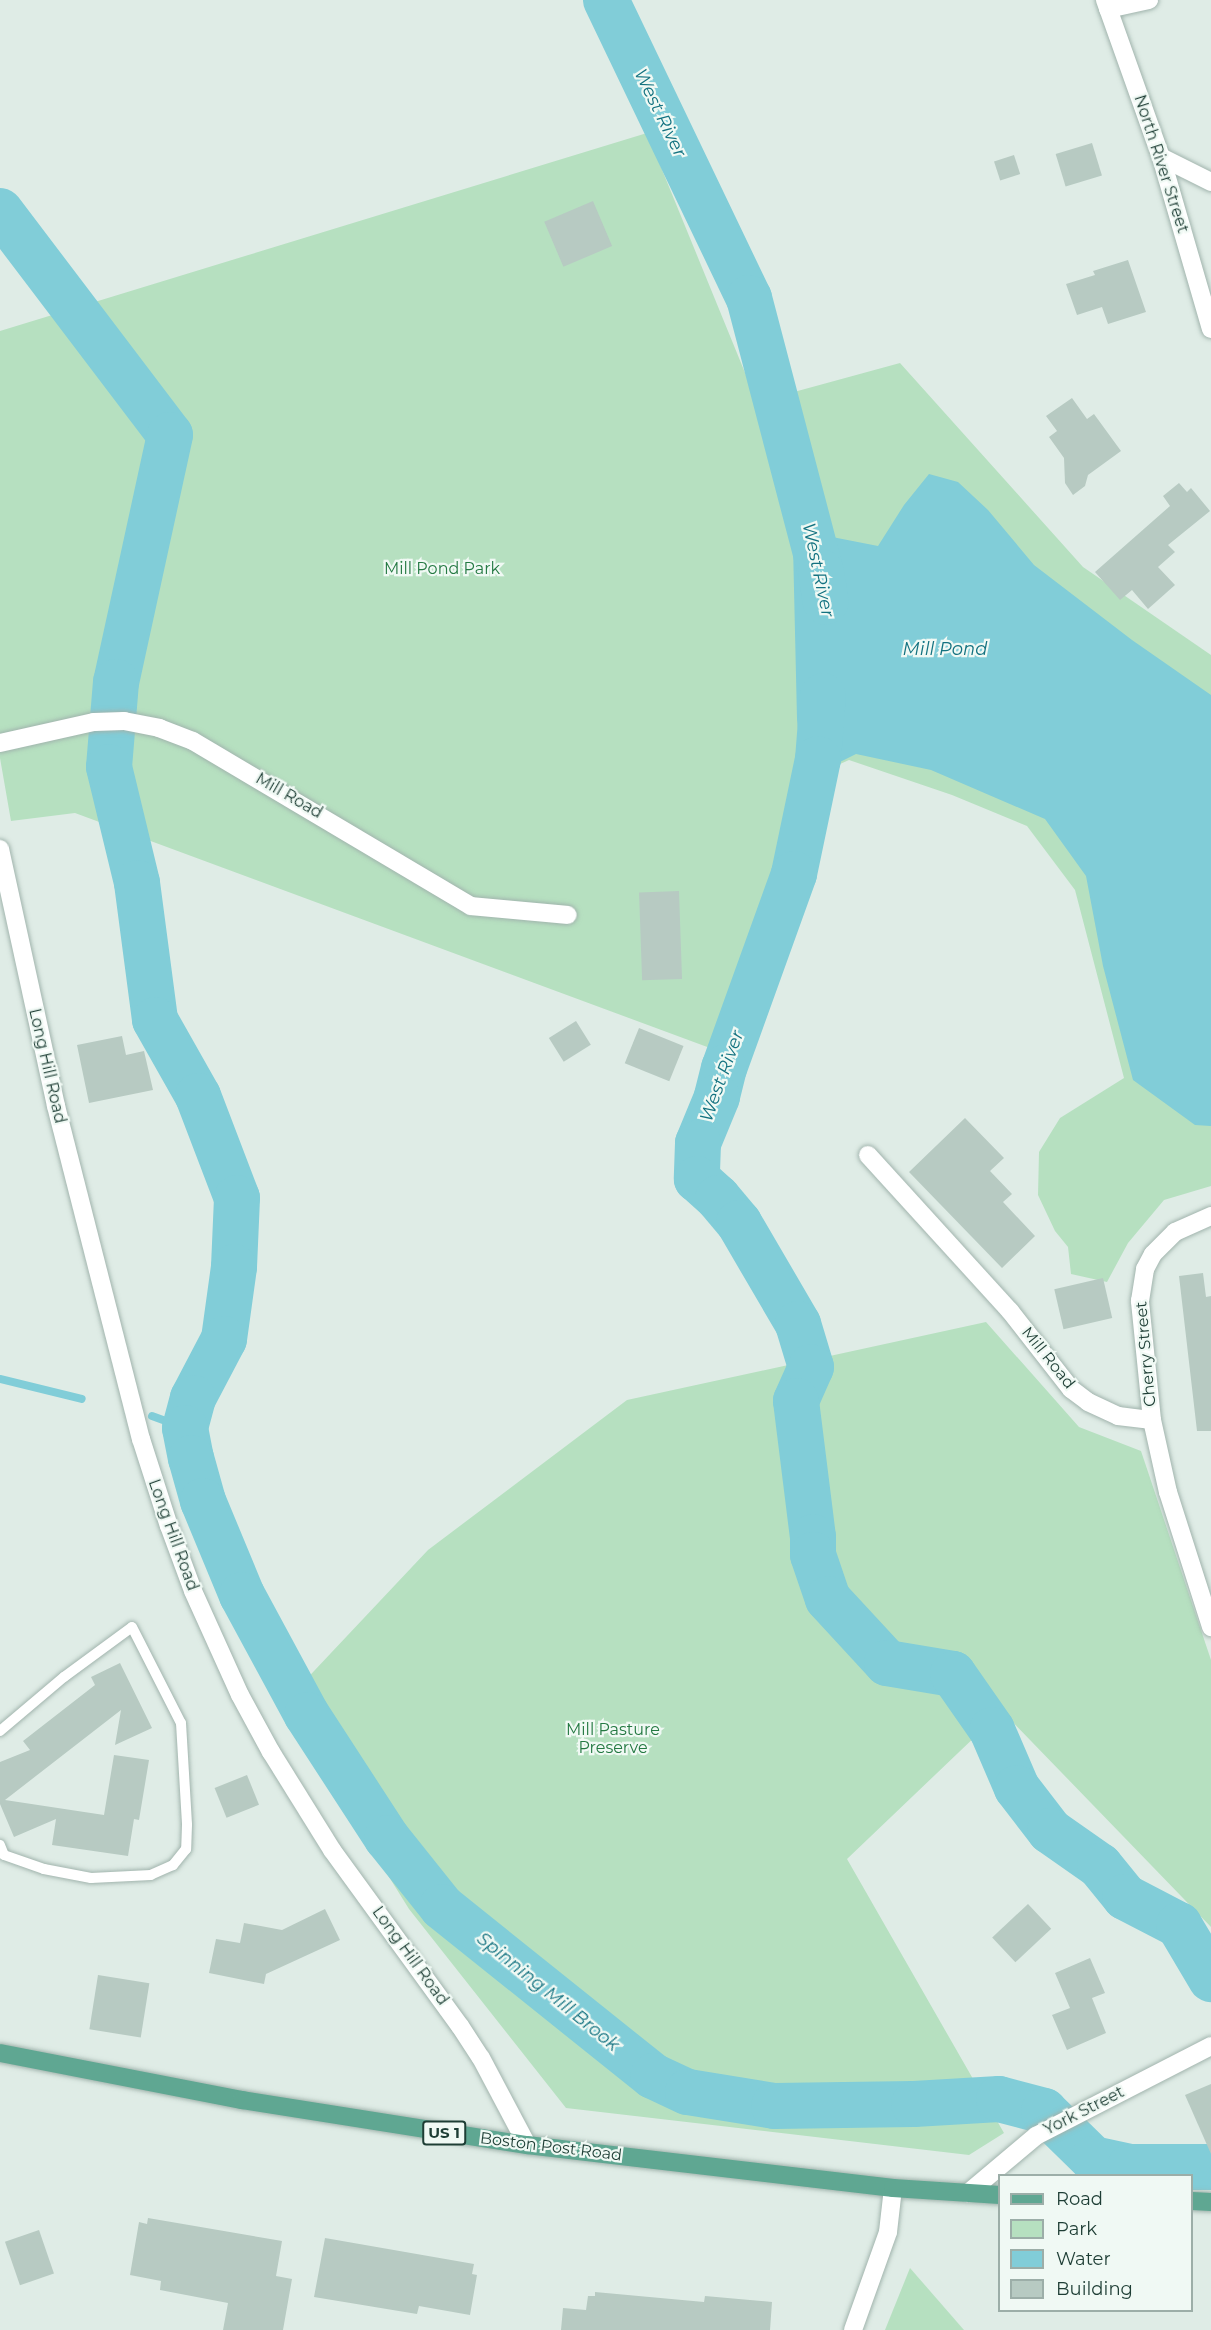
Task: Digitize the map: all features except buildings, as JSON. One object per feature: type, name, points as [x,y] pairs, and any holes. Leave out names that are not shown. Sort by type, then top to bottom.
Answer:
[{"type":"main road","name":"Boston Post Road","points":[[0,2053],[242,2100],[527,2145],[892,2188],[998,2194]]},
{"type":"main road","points":[[1193,2201],[1211,2202]]},
{"type":"street","points":[[1107,4],[1149,0]]},
{"type":"street","name":"North River Street","points":[[1107,4],[1161,157],[1211,329]]},
{"type":"street","points":[[1161,157],[1211,182]]},
{"type":"street","name":"Mill Road","points":[[0,742],[94,722],[124,721],[159,728],[194,741],[471,906],[567,915]]},
{"type":"street","name":"Long Hill Road","points":[[0,849],[56,1106],[141,1438],[169,1526],[193,1591],[240,1695],[271,1752],[332,1850],[481,2058],[527,2145]]},
{"type":"street","name":"Mill Road","points":[[868,1155],[1010,1311],[1071,1389],[1088,1402],[1118,1416],[1152,1419]]},
{"type":"street","name":"Cherry Street","points":[[1152,1419],[1140,1301],[1145,1269],[1153,1254],[1175,1232],[1211,1216]]},
{"type":"street","points":[[1152,1419],[1168,1492],[1211,1627]]},
{"type":"street","name":"York Street","points":[[968,2193],[1036,2136],[1208,2047]]},
{"type":"street","points":[[853,2330],[888,2232],[892,2188]]},
{"type":"lane","points":[[0,1731],[64,1677],[132,1627],[181,1723],[187,1825],[186,1849],[173,1864],[151,1875],[91,1878],[44,1869],[4,1855],[0,1845]]},
{"type":"green space","name":"Mill Pond Park","points":[[647,133],[757,402],[900,363],[1083,567],[1211,655],[1211,1186],[1164,1200],[1128,1243],[1107,1282],[1071,1274],[1068,1247],[1055,1231],[1038,1195],[1039,1152],[1060,1118],[1124,1078],[1075,890],[1027,826],[952,795],[849,760],[820,773],[804,858],[737,1058],[75,813],[11,821],[0,758],[0,331]]},
{"type":"green space","name":"Mill Pasture Preserve","points":[[986,1322],[1079,1427],[1141,1451],[1211,1660],[1211,1927],[1002,1711],[847,1859],[1004,2133],[969,2155],[566,2108],[409,1909],[282,1705],[428,1550],[627,1400]]},
{"type":"green space","points":[[910,2268],[964,2330],[885,2330]]},
{"type":"water","name":"Mill Pond","points":[[929,474],[958,482],[988,510],[1034,565],[1132,640],[1211,695],[1211,1126],[1195,1125],[1133,1080],[1103,966],[1086,876],[1045,819],[931,770],[856,754],[836,764],[800,753],[797,719],[793,546],[822,535],[878,546],[904,505]]},
{"type":"waterway","name":"West River","points":[[606,0],[749,298],[821,572],[826,602]]},
{"type":"waterway","name":"Spinning Mill Brook","points":[[0,211],[170,435],[116,682],[109,767],[137,883],[155,1020],[198,1096],[237,1198],[234,1267],[224,1339],[193,1398],[185,1428],[191,1458],[203,1501],[242,1595],[307,1715],[387,1838],[442,1907],[653,2076],[688,2092],[774,2106],[914,2104],[999,2099],[1044,2111],[1093,2159],[1130,2167],[1211,2167]]},
{"type":"waterway","name":"West River","points":[[823,696],[818,759],[794,874],[724,1068],[717,1097],[698,1143],[697,1179],[718,1198],[739,1223],[798,1324],[811,1367],[796,1401],[813,1537],[813,1555],[828,1599],[887,1663],[953,1674],[992,1730],[1017,1788],[1050,1831],[1100,1866],[1125,1897],[1179,1925],[1211,1979]]},
{"type":"waterway","name":"Spinning Mill Brook","points":[[0,1379],[82,1399]]},
{"type":"waterway","name":"Spinning Mill Brook","points":[[152,1416],[185,1428]]}]
